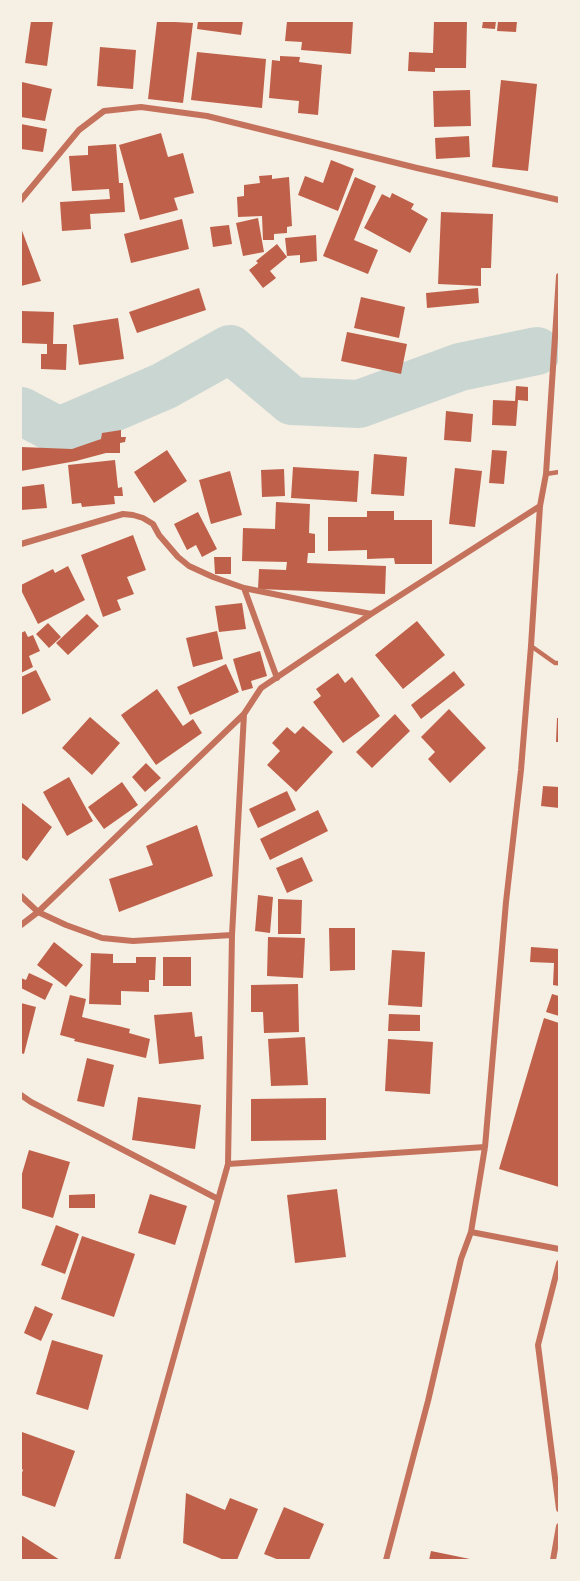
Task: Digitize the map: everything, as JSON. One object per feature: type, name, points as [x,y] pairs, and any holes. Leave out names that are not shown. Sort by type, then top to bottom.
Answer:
[{"type":"street","points":[[21,200],[78,130],[104,111],[141,107],[207,116],[417,168],[559,200]]},
{"type":"street","points":[[386,1560],[428,1401],[461,1259],[471,1232],[485,1147],[506,902],[521,771],[540,506],[546,474],[559,276]]},
{"type":"street","points":[[21,925],[38,912],[244,714],[261,688],[371,614],[540,506]]},
{"type":"street","points":[[21,544],[123,514],[133,515],[153,525],[178,557],[189,566],[244,588],[371,614]]},
{"type":"street","points":[[244,588],[277,678]]},
{"type":"street","points":[[117,1560],[228,1164],[232,935],[244,714]]},
{"type":"street","points":[[21,896],[38,912],[102,938],[133,941],[232,935]]},
{"type":"street","points":[[21,1095],[218,1199]]},
{"type":"street","points":[[228,1164],[485,1147]]},
{"type":"street","points":[[471,1232],[559,1249]]},
{"type":"street","points":[[559,1263],[538,1345],[559,1509]]},
{"type":"street","points":[[553,1560],[559,1526]]},
{"type":"lane","points":[[546,474],[559,472]]},
{"type":"lane","points":[[531,646],[555,663],[559,663]]},
{"type":"building","points":[[31,21],[53,21],[47,66],[25,63]]},
{"type":"building","points":[[157,21],[193,23],[183,103],[148,99]]},
{"type":"building","points":[[198,21],[243,21],[241,35],[197,29]]},
{"type":"building","points":[[287,21],[353,21],[351,54],[301,50],[302,42],[285,41]]},
{"type":"building","points":[[434,21],[467,21],[466,68],[435,68],[435,72],[408,71],[409,52],[433,53]]},
{"type":"building","points":[[483,21],[496,21],[495,29],[482,28]]},
{"type":"building","points":[[498,21],[517,21],[516,32],[497,31]]},
{"type":"building","points":[[100,47],[136,50],[133,89],[97,86]]},
{"type":"building","points":[[197,52],[266,59],[262,108],[191,100]]},
{"type":"building","points":[[280,56],[300,57],[299,62],[322,65],[318,115],[298,113],[299,101],[269,98],[272,60],[280,61]]},
{"type":"building","points":[[501,80],[537,84],[528,171],[492,167]]},
{"type":"building","points":[[22,82],[52,89],[45,121],[21,117]]},
{"type":"building","points":[[470,90],[471,126],[434,127],[433,91]]},
{"type":"building","points":[[21,124],[47,129],[43,152],[21,149]]},
{"type":"building","points":[[161,133],[168,157],[183,153],[194,193],[174,198],[178,210],[140,220],[119,145]]},
{"type":"building","points":[[469,136],[470,157],[436,159],[435,138]]},
{"type":"building","points":[[116,144],[119,183],[123,183],[125,212],[90,214],[91,229],[62,231],[60,202],[110,199],[109,189],[72,191],[69,156],[88,155],[88,146]]},
{"type":"building","points":[[331,160],[354,169],[338,211],[298,195],[305,176],[323,183]]},
{"type":"building","points":[[272,175],[272,179],[289,177],[292,226],[287,227],[287,233],[274,234],[274,240],[263,240],[262,216],[238,217],[237,197],[244,196],[244,185],[260,183],[259,176]]},
{"type":"building","points":[[355,177],[376,186],[354,240],[378,250],[368,274],[323,256]]},
{"type":"building","points":[[392,193],[414,204],[411,209],[428,219],[410,253],[364,228],[382,194],[390,198]]},
{"type":"building","points":[[441,212],[493,214],[491,268],[481,268],[481,286],[438,284]]},
{"type":"building","points":[[258,218],[264,252],[243,256],[236,223]]},
{"type":"building","points":[[182,219],[189,249],[131,263],[124,234]]},
{"type":"building","points":[[229,225],[232,244],[213,247],[210,227]]},
{"type":"building","points":[[21,228],[41,281],[21,286]]},
{"type":"building","points":[[316,235],[317,261],[300,263],[300,255],[287,256],[285,238]]},
{"type":"building","points":[[277,244],[287,257],[270,271],[276,278],[263,288],[249,270],[258,263],[256,261]]},
{"type":"building","points":[[199,288],[206,310],[137,333],[129,312]]},
{"type":"building","points":[[478,288],[479,303],[427,308],[426,293]]},
{"type":"building","points":[[361,297],[405,307],[399,338],[354,328]]},
{"type":"building","points":[[21,311],[54,312],[53,344],[67,344],[66,370],[41,369],[41,354],[47,354],[47,344],[21,343]]},
{"type":"building","points":[[118,318],[124,359],[79,365],[73,325]]},
{"type":"building","points":[[347,332],[407,344],[401,374],[341,361]]},
{"type":"building","points":[[516,386],[528,387],[528,401],[518,400],[516,426],[492,425],[493,400],[515,401]]},
{"type":"building","points":[[446,411],[473,414],[471,442],[444,440]]},
{"type":"building","points":[[121,430],[121,437],[126,437],[125,442],[120,443],[120,453],[106,453],[21,471],[21,447],[72,449],[101,439],[102,433]]},
{"type":"building","points":[[167,450],[187,481],[154,503],[134,472]]},
{"type":"building","points":[[492,450],[507,451],[504,484],[489,483]]},
{"type":"building","points":[[374,454],[407,457],[404,496],[371,494]]},
{"type":"building","points":[[115,460],[118,488],[122,487],[123,496],[114,496],[115,504],[82,507],[81,503],[72,504],[68,465]]},
{"type":"building","points":[[293,467],[359,471],[357,502],[291,498]]},
{"type":"building","points":[[455,468],[482,471],[475,527],[449,524]]},
{"type":"building","points":[[284,469],[285,496],[262,497],[261,470]]},
{"type":"building","points":[[230,471],[242,515],[211,524],[199,480]]},
{"type":"building","points":[[44,484],[47,508],[21,510],[21,487]]},
{"type":"building","points":[[276,502],[310,504],[309,533],[315,534],[315,553],[308,553],[307,563],[386,566],[385,594],[258,589],[259,569],[286,570],[287,562],[242,561],[243,528],[275,529]]},
{"type":"building","points":[[367,511],[394,511],[394,520],[432,520],[432,564],[395,564],[394,558],[367,559],[367,550],[328,551],[328,517],[367,517]]},
{"type":"building","points":[[198,512],[217,549],[202,557],[196,545],[187,550],[174,524]]},
{"type":"building","points":[[133,535],[146,570],[127,577],[134,594],[117,600],[121,610],[103,617],[81,555]]},
{"type":"building","points":[[214,557],[231,557],[231,574],[215,574]]},
{"type":"building","points":[[68,566],[85,600],[38,624],[21,590],[21,585],[53,569],[55,573]]},
{"type":"building","points":[[242,603],[246,629],[219,632],[215,606]]},
{"type":"building","points":[[87,614],[99,626],[68,655],[56,643]]},
{"type":"building","points":[[417,621],[445,655],[403,689],[375,655]]},
{"type":"building","points":[[48,623],[61,637],[49,648],[36,634]]},
{"type":"building","points":[[25,631],[28,637],[33,635],[40,651],[29,656],[33,667],[21,673],[21,633]]},
{"type":"building","points":[[217,631],[223,659],[193,667],[186,638]]},
{"type":"building","points":[[260,651],[267,676],[251,681],[253,688],[242,691],[233,659]]},
{"type":"building","points":[[226,664],[239,692],[190,715],[177,687]]},
{"type":"building","points":[[36,670],[51,700],[21,715],[21,677]]},
{"type":"building","points":[[454,671],[465,685],[421,719],[411,705]]},
{"type":"building","points":[[338,673],[345,683],[352,677],[380,716],[343,743],[313,702],[321,696],[316,689]]},
{"type":"building","points":[[157,689],[183,726],[193,719],[202,733],[156,765],[121,715]]},
{"type":"building","points":[[449,709],[486,748],[450,783],[428,759],[435,752],[421,737]]},
{"type":"building","points":[[395,714],[410,731],[372,768],[356,752]]},
{"type":"building","points":[[90,717],[120,743],[92,775],[62,748]]},
{"type":"building","points":[[557,718],[559,718],[559,742],[556,742]]},
{"type":"building","points":[[303,726],[333,752],[296,792],[267,765],[280,751],[272,743],[287,727],[295,734]]},
{"type":"building","points":[[146,763],[161,778],[145,792],[132,777]]},
{"type":"building","points":[[69,777],[93,821],[67,836],[43,792]]},
{"type":"building","points":[[122,782],[138,805],[104,829],[88,807]]},
{"type":"building","points":[[543,786],[559,787],[559,808],[541,806]]},
{"type":"building","points":[[287,791],[296,810],[258,828],[249,809]]},
{"type":"building","points":[[21,802],[52,827],[27,861],[21,857]]},
{"type":"building","points":[[318,810],[328,831],[270,860],[260,839]]},
{"type":"building","points":[[197,825],[213,876],[119,912],[109,879],[153,865],[146,846]]},
{"type":"building","points":[[302,857],[313,881],[287,893],[276,868]]},
{"type":"building","points":[[258,895],[273,897],[270,933],[255,931]]},
{"type":"building","points":[[278,899],[302,900],[301,934],[278,934]]},
{"type":"building","points":[[329,928],[355,928],[355,970],[330,971]]},
{"type":"building","points":[[268,937],[305,938],[303,978],[267,976]]},
{"type":"building","points":[[54,942],[83,965],[66,987],[37,965]]},
{"type":"building","points":[[531,947],[559,949],[559,986],[553,985],[554,963],[530,962]]},
{"type":"building","points":[[392,950],[425,952],[422,1007],[388,1005]]},
{"type":"building","points":[[91,953],[113,954],[113,963],[136,963],[136,957],[156,957],[155,980],[149,980],[149,992],[121,991],[121,1005],[89,1004]]},
{"type":"building","points":[[163,957],[191,957],[191,986],[163,986]]},
{"type":"building","points":[[29,973],[53,984],[45,1000],[21,988],[21,978],[26,980]]},
{"type":"building","points":[[298,984],[299,1032],[264,1033],[263,1012],[251,1012],[251,985]]},
{"type":"building","points":[[552,994],[559,996],[559,1016],[546,1012]]},
{"type":"building","points":[[70,995],[86,999],[82,1017],[130,1029],[129,1033],[150,1039],[146,1058],[74,1041],[75,1039],[60,1035]]},
{"type":"building","points":[[21,1003],[36,1007],[24,1054],[21,1053]]},
{"type":"building","points":[[192,1012],[195,1037],[202,1036],[204,1059],[159,1064],[154,1015]]},
{"type":"building","points":[[389,1014],[420,1015],[420,1031],[388,1031]]},
{"type":"building","points":[[544,1018],[559,1023],[559,1187],[499,1169]]},
{"type":"building","points":[[305,1037],[308,1085],[271,1086],[268,1039]]},
{"type":"building","points":[[388,1039],[433,1042],[430,1094],[385,1091]]},
{"type":"building","points":[[87,1058],[114,1065],[104,1107],[77,1101]]},
{"type":"building","points":[[138,1097],[201,1105],[195,1149],[132,1140]]},
{"type":"building","points":[[326,1098],[326,1140],[251,1141],[251,1099]]},
{"type":"building","points":[[29,1150],[70,1162],[53,1218],[21,1208],[21,1177]]},
{"type":"building","points":[[337,1189],[346,1257],[295,1263],[287,1195]]},
{"type":"building","points":[[95,1194],[95,1208],[69,1208],[69,1195]]},
{"type":"building","points":[[150,1194],[187,1206],[175,1245],[138,1233]]},
{"type":"building","points":[[56,1225],[79,1234],[65,1274],[41,1265]]},
{"type":"building","points":[[82,1236],[135,1254],[114,1317],[61,1299]]},
{"type":"building","points":[[35,1306],[53,1314],[41,1341],[24,1333]]},
{"type":"building","points":[[52,1340],[103,1355],[88,1410],[36,1394]]},
{"type":"building","points":[[22,1432],[75,1451],[55,1507],[21,1495]]},
{"type":"building","points":[[186,1493],[225,1510],[230,1498],[258,1509],[237,1560],[224,1560],[183,1543]]},
{"type":"building","points":[[284,1507],[324,1524],[309,1560],[279,1560],[264,1554]]},
{"type":"building","points":[[21,1535],[60,1560],[21,1560]]},
{"type":"building","points":[[431,1551],[470,1559],[470,1560],[429,1560]]},
{"type":"waterway","points":[[21,411],[59,431],[164,386],[230,349],[292,401],[359,404],[460,367],[537,351]]}]
